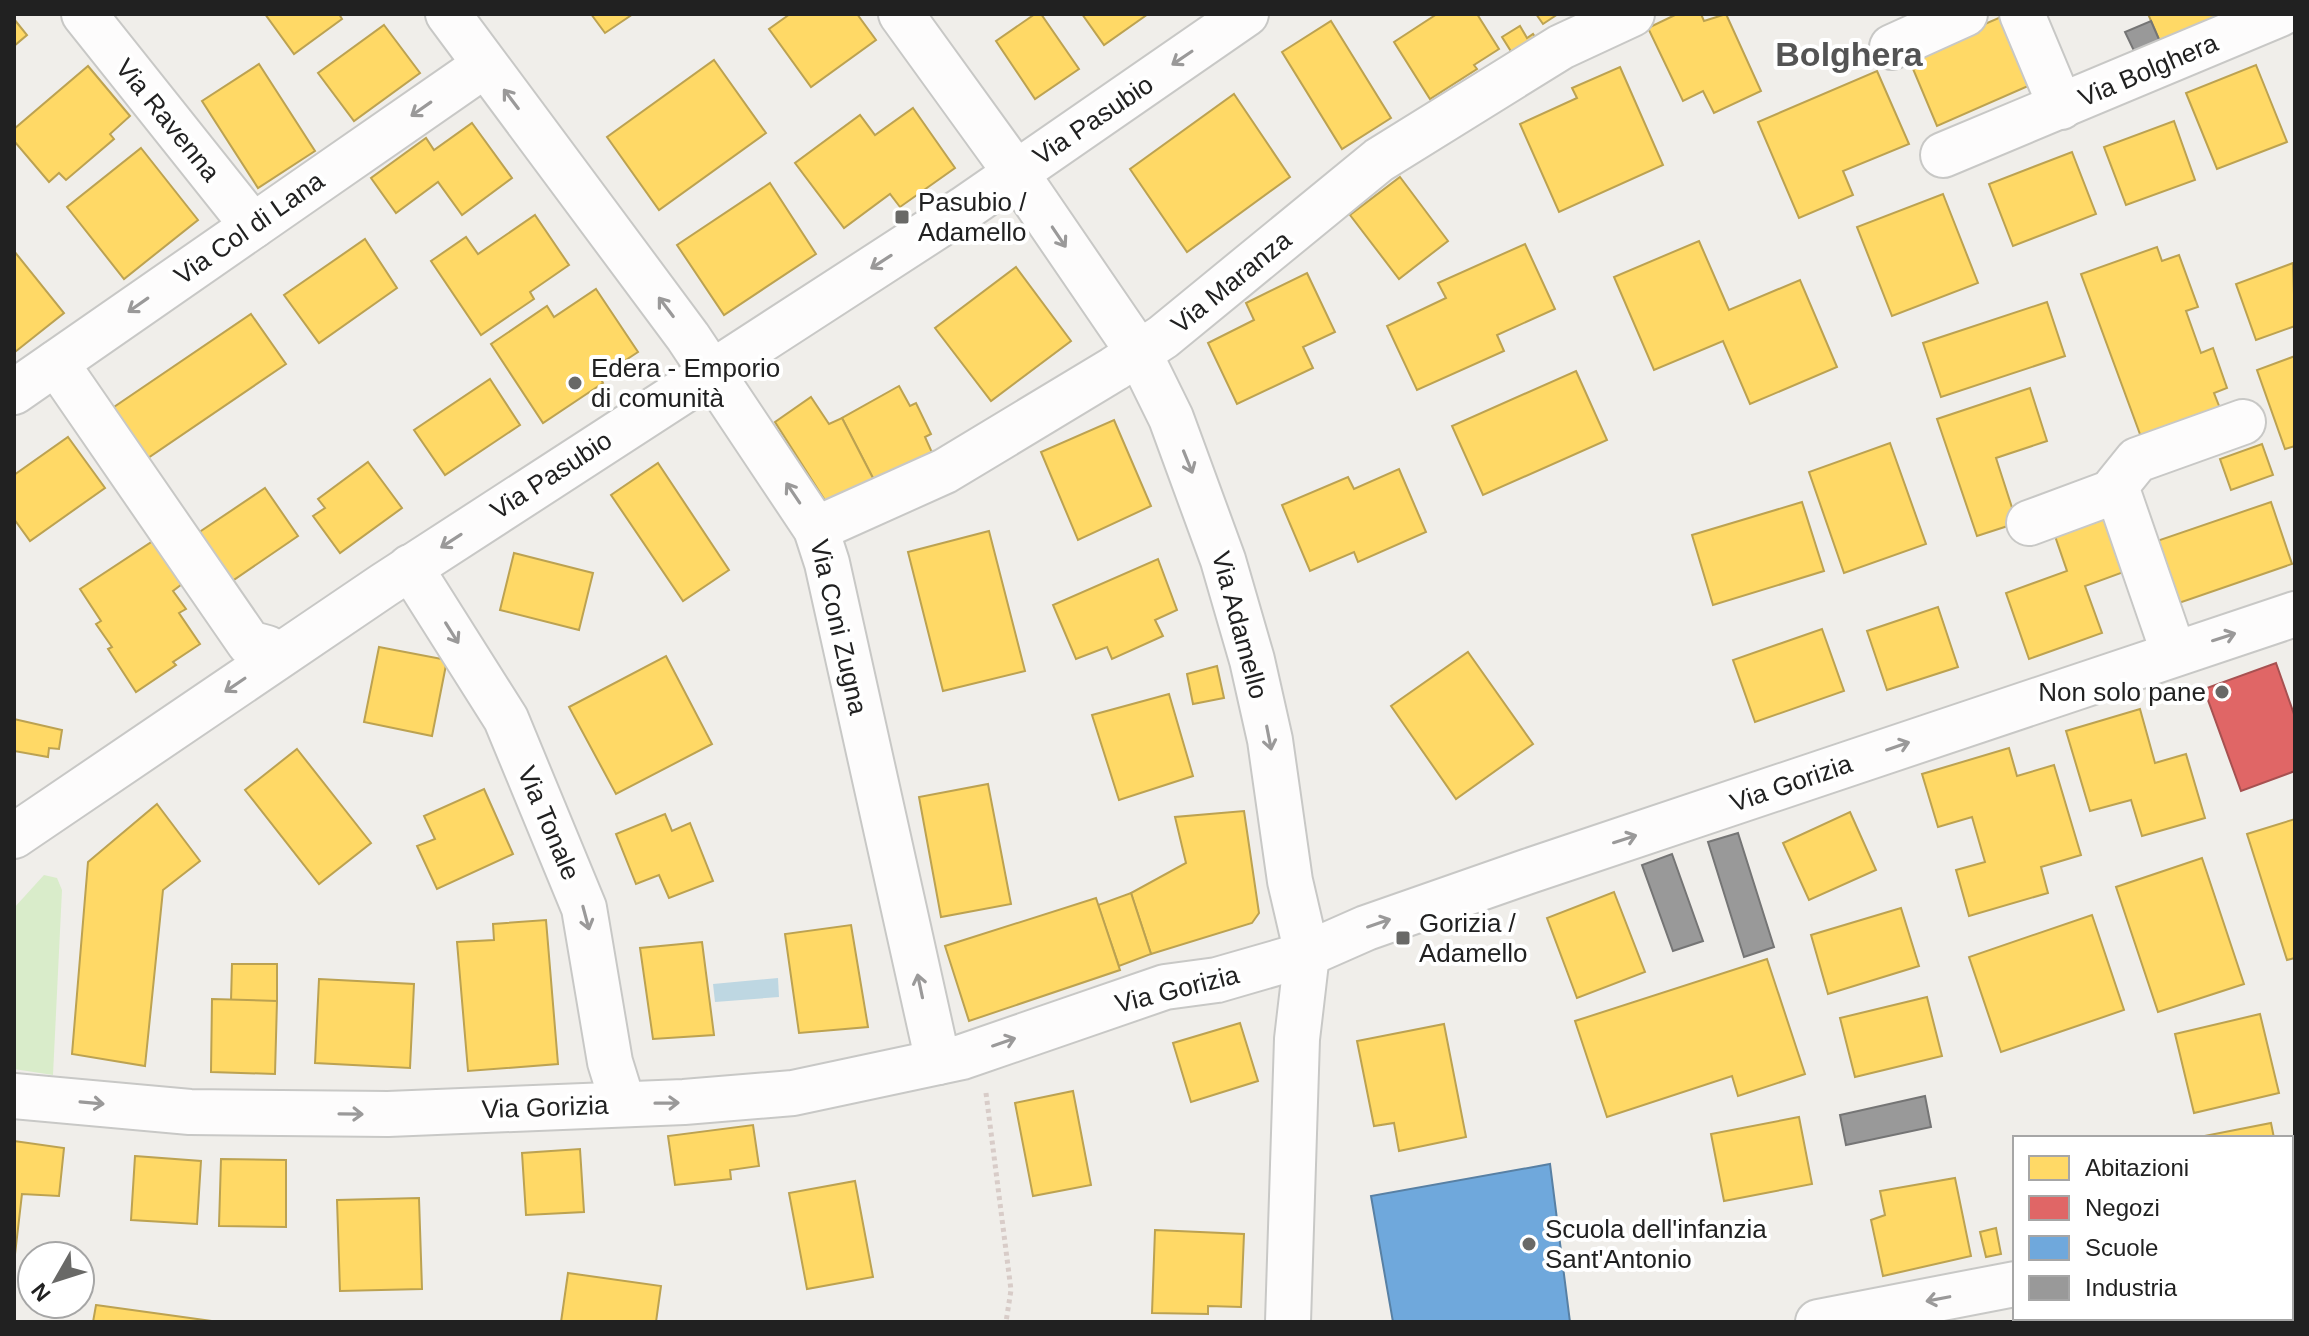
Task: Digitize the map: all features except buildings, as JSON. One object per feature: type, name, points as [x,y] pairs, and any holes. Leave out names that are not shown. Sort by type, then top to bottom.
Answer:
[{"type":"street","name":"Via Ravenna","points":[[84,14],[253,226]]},
{"type":"street","name":"Via Coni Zugna","points":[[448,14],[712,370],[816,529],[827,563],[938,1062]]},
{"type":"street","name":"Via Adamello","points":[[901,14],[1016,173],[1139,353],[1200,491],[1252,660],[1270,740],[1290,881],[1307,954],[1297,1039],[1288,1322]]},
{"type":"street","name":"Via Pasubio","points":[[15,834],[410,567],[1016,173],[1246,14]]},
{"type":"street","name":"Via Maranza","points":[[816,529],[945,471],[1139,353],[1163,337],[1379,160],[1561,47],[1632,14]]},
{"type":"street","points":[[1892,47],[1965,14]]},
{"type":"street","name":"Via Bolghera","points":[[2022,14],[2061,107]]},
{"type":"street","name":"Via Bolghera","points":[[1943,155],[2280,14]]},
{"type":"street","points":[[2287,14],[2295,35]]},
{"type":"street","name":"Via Col di Lana","points":[[14,392],[485,65]]},
{"type":"street","points":[[56,363],[249,643],[267,648],[274,659]]},
{"type":"street","points":[[2174,654],[2116,486],[2137,460],[2243,422]]},
{"type":"street","points":[[2029,523],[2118,490]]},
{"type":"street","name":"Via Tonale","points":[[410,567],[506,719],[584,908],[610,1062],[623,1104]]},
{"type":"street","name":"Via Gorizia","points":[[14,1096],[205,1112],[388,1114],[793,1093],[938,1062],[1165,987],[1217,980],[1307,954],[1366,928],[1529,871],[2295,614]]},
{"type":"street","points":[[1818,1322],[2013,1284]]},
{"type":"path","points":[[985,1083],[1011,1290],[1006,1322]]},
{"type":"green space","points":[[44,875],[57,878],[62,890],[53,1075],[14,1069],[14,908]]},
{"type":"water","points":[[778,978],[779,997],[715,1002],[713,984]]},
{"type":"place","name":"Pasubio / Adamello","points":[[902,217]]},
{"type":"place","name":"Edera - Emporio di comunità","points":[[575,383]]},
{"type":"place","name":"Non solo pane","points":[[2222,692]]},
{"type":"place","name":"Gorizia / Adamello","points":[[1403,938]]},
{"type":"place","name":"Scuola dell'infanzia Sant'Antonio","points":[[1529,1244]]},
{"type":"district","name":"Bolghera","points":[[1849,54]]}]
